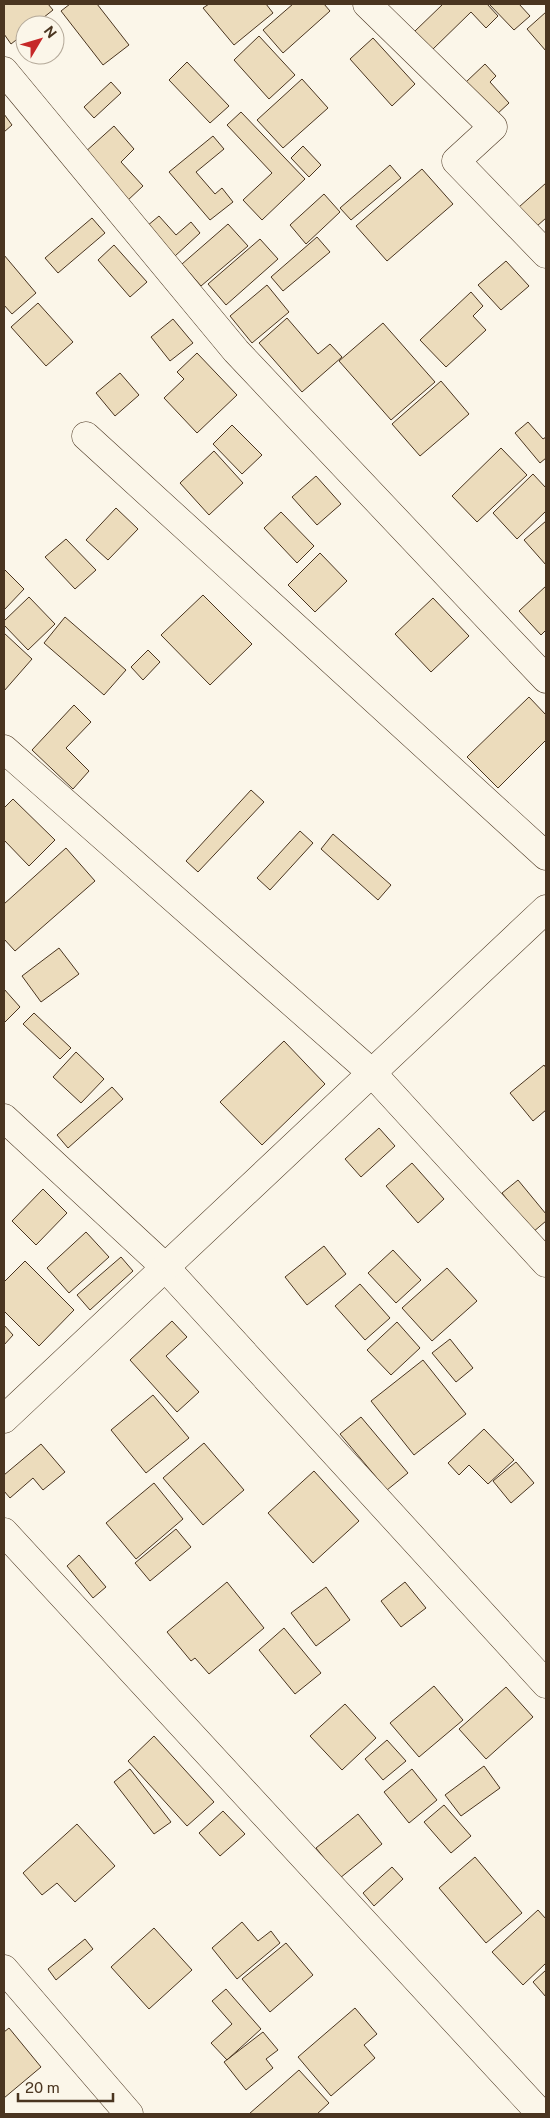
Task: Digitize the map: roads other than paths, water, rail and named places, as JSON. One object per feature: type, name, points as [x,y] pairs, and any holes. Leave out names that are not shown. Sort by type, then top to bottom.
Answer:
[{"type":"street","points":[[367,4],[493,127],[456,161],[546,254]]},
{"type":"street","points":[[4,71],[236,350],[546,679]]},
{"type":"street","points":[[86,436],[546,856]]},
{"type":"street","points":[[4,749],[372,1073],[546,1263]]},
{"type":"street","points":[[4,1419],[546,909]]},
{"type":"street","points":[[4,1118],[165,1267],[546,1684]]},
{"type":"street","points":[[4,1532],[541,2114]]},
{"type":"street","points":[[4,1969],[129,2114]]}]
